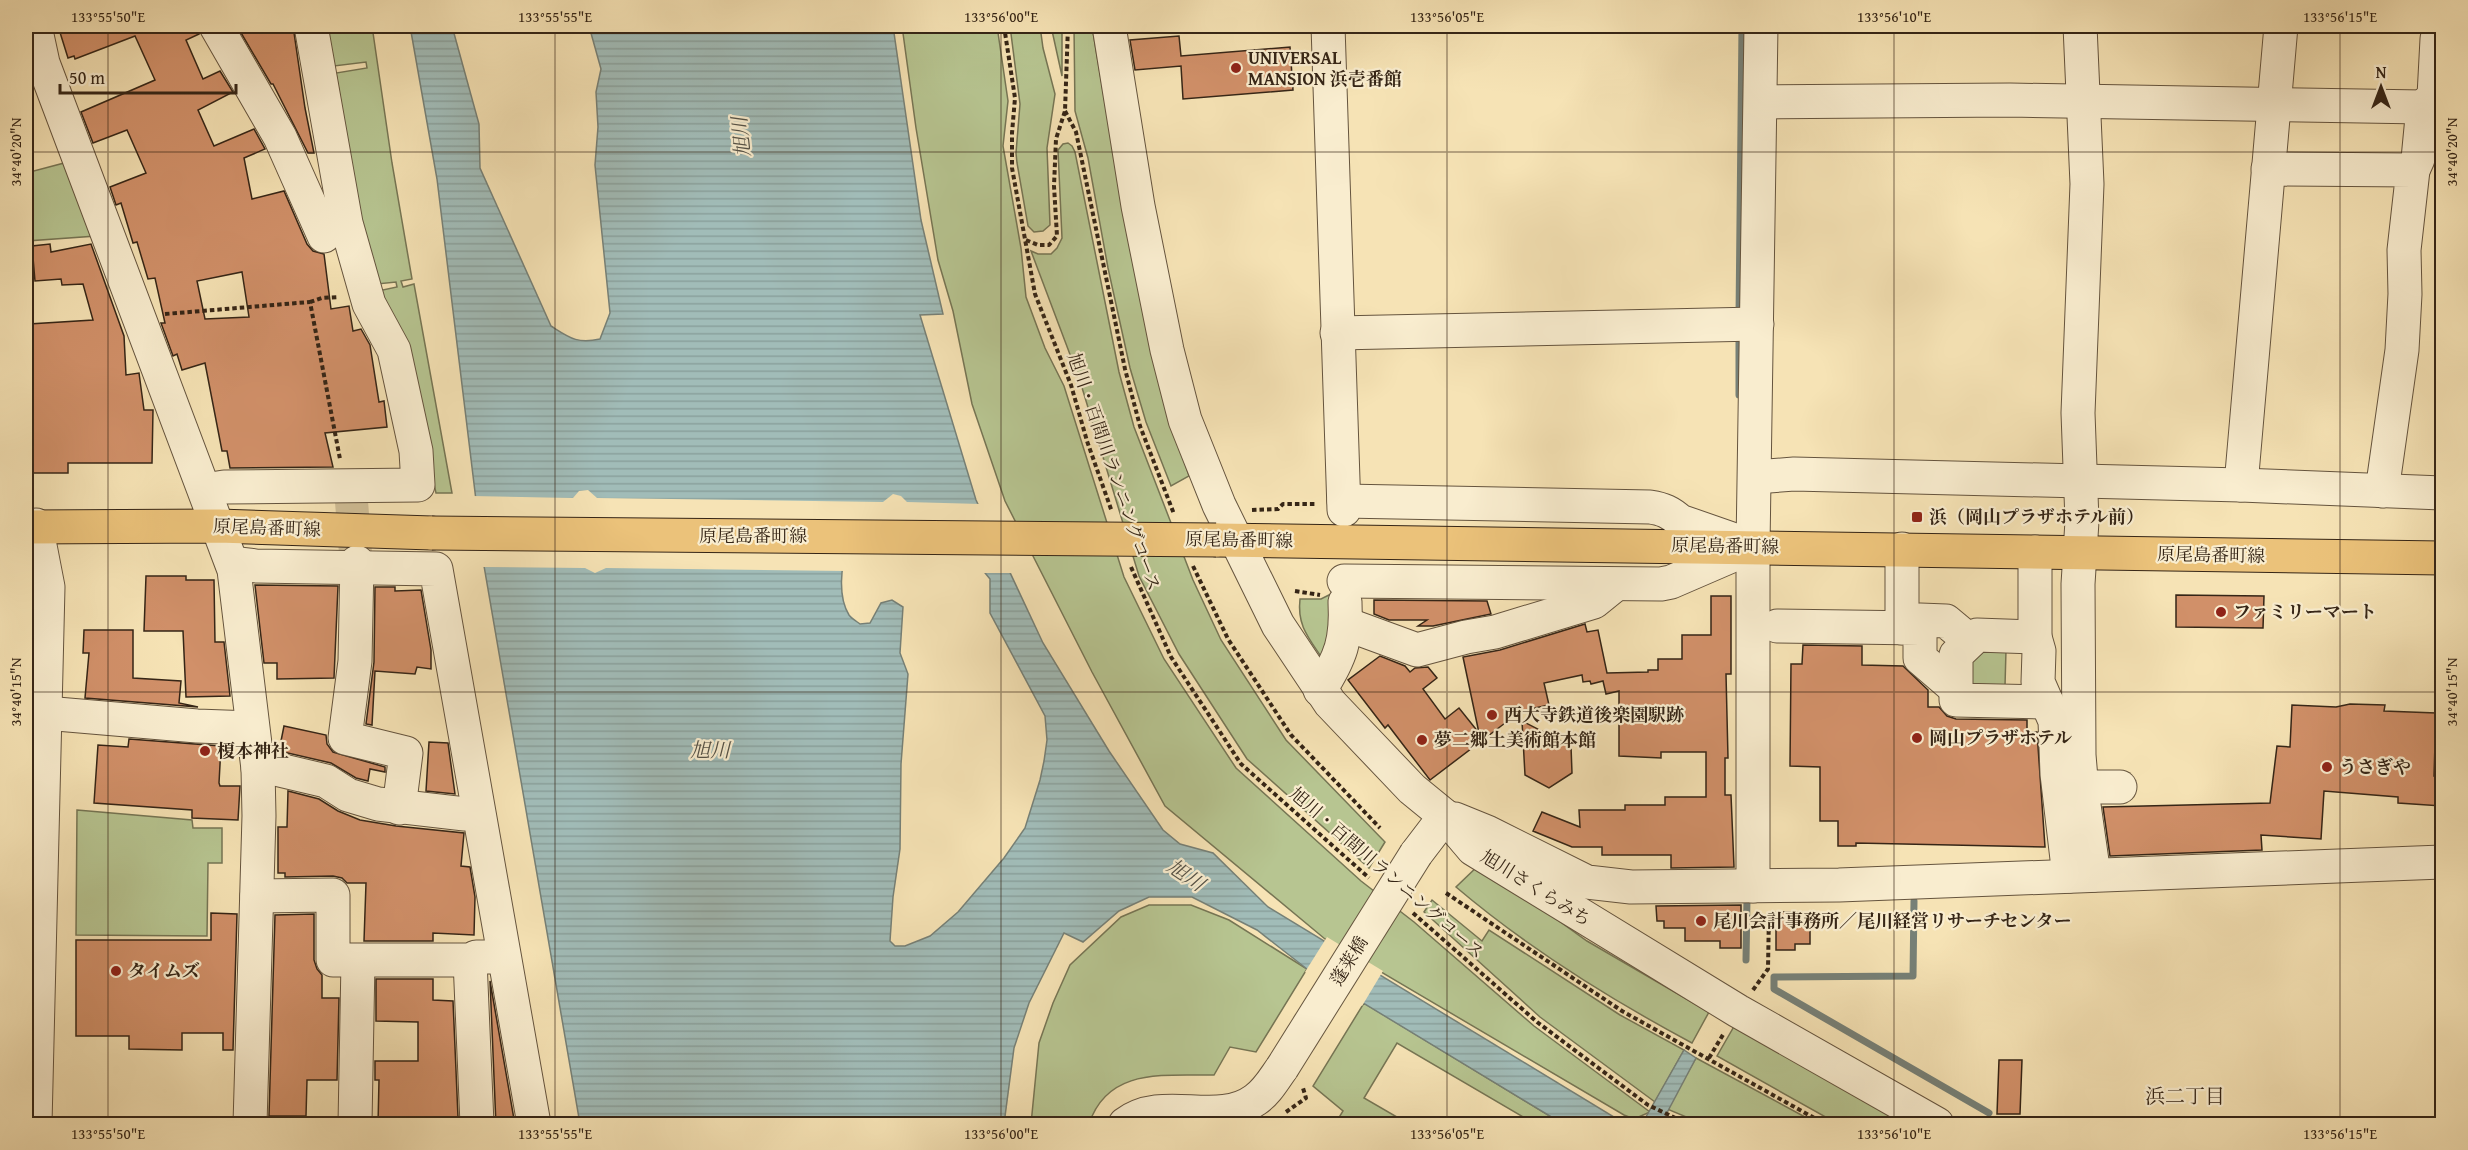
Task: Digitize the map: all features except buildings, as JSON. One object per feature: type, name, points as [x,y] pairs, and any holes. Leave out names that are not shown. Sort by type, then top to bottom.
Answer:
[{"type":"main road","name":"原尾島番町線","points":[[29,525],[219,526],[432,533],[1753,546],[2442,558]]},
{"type":"street","points":[[35,26],[43,63],[138,320],[232,563],[258,769],[257,896],[250,1125]]},
{"type":"street","points":[[216,26],[280,137],[324,236]]},
{"type":"street","points":[[205,490],[225,487],[349,489],[418,485],[416,452],[394,350],[369,304],[346,224],[311,26]]},
{"type":"street","name":"旭川さくらみち","points":[[1108,26],[1138,206],[1167,350],[1185,420],[1219,505],[1227,541],[1320,690],[1412,789],[1445,816],[1473,849],[1738,1011],[1937,1125]]},
{"type":"street","points":[[1328,26],[1344,505],[1650,507],[1672,513],[1680,521],[1753,546]]},
{"type":"street","points":[[1761,26],[1761,102],[1745,324],[1755,477],[1753,546],[1761,886]]},
{"type":"street","points":[[2080,26],[2087,184],[2078,413],[2082,521],[2078,584],[2074,791],[2081,875]]},
{"type":"street","points":[[2241,485],[2281,26]]},
{"type":"street","points":[[2382,491],[2402,350],[2405,294],[2404,250],[2413,170],[2418,159],[2423,107],[2434,96],[2437,39],[2442,39]]},
{"type":"street","points":[[1761,102],[2084,100],[2423,107]]},
{"type":"street","points":[[2268,169],[2413,170]]},
{"type":"street","points":[[1337,333],[1745,324]]},
{"type":"street","points":[[1755,477],[1794,474],[2241,485],[2442,493]]},
{"type":"street","points":[[26,566],[29,525]]},
{"type":"street","points":[[29,525],[48,587],[35,1125]]},
{"type":"street","points":[[1320,690],[1345,640],[1346,624],[1337,582],[1617,584],[1671,582],[1753,546]]},
{"type":"street","points":[[1902,549],[1911,628],[1920,658],[1956,689]]},
{"type":"street","points":[[2035,552],[2035,637],[2039,651],[2038,682],[2055,721],[2074,791]]},
{"type":"street","points":[[232,563],[256,566],[357,565],[436,569],[491,958],[534,1125]]},
{"type":"street","points":[[335,786],[345,738],[355,662],[357,565]]},
{"type":"street","points":[[1346,624],[1417,650],[1495,632],[1594,602],[1617,584]]},
{"type":"street","points":[[1777,626],[1911,628],[1920,620],[1946,621],[1970,641]]},
{"type":"street","points":[[2035,637],[1977,635],[1956,655],[1956,700],[2047,702]]},
{"type":"street","points":[[45,713],[188,726],[252,728]]},
{"type":"street","points":[[345,738],[406,753],[399,808]]},
{"type":"street","points":[[258,769],[271,768],[326,781],[348,795],[399,808],[472,814]]},
{"type":"street","points":[[2074,791],[2120,787]]},
{"type":"street","points":[[1445,816],[1487,832],[1587,882],[1631,888],[1761,886],[2442,862]]},
{"type":"street","name":"蓬莱橋","points":[[1125,1125],[1136,1117],[1155,1111],[1226,1111],[1242,1107],[1262,1095],[1282,1068],[1416,854],[1445,816]]},
{"type":"street","points":[[257,896],[333,895],[333,960],[491,958]]},
{"type":"street","points":[[477,1125],[491,958]]},
{"type":"street","points":[[355,1125],[358,961]]},
{"type":"path","name":"旭川・百間川ランニングコース","points":[[1004,26],[1015,98],[1011,133],[1011,168],[1035,294],[1071,385],[1087,441],[1116,522]]},
{"type":"path","points":[[1026,240],[1038,245],[1049,245],[1057,236],[1054,186],[1056,139],[1065,111],[1068,26]]},
{"type":"path","points":[[138,320],[152,315],[310,302],[342,296]]},
{"type":"path","points":[[310,302],[349,489]]},
{"type":"path","points":[[1256,510],[1278,509],[1283,504],[1344,505]]},
{"type":"path","name":"旭川・百間川ランニングコース","points":[[1130,563],[1171,657],[1241,764],[1375,882]]},
{"type":"path","points":[[1295,591],[1304,594],[1337,582]]},
{"type":"path","points":[[1761,886],[1768,969]]},
{"type":"path","points":[[1446,893],[1622,1011],[1825,1125]]},
{"type":"path","name":"旭川・百間川ランニングコース","points":[[1410,911],[1537,1022],[1648,1105],[1688,1125]]},
{"type":"green space","points":[[327,26],[372,26],[412,279],[401,281],[403,287],[414,284],[452,493],[436,493],[413,386],[378,291],[397,287],[396,282],[377,284],[360,217],[336,73],[367,68],[366,62],[334,66]]},
{"type":"green space","points":[[902,26],[997,26],[1008,101],[1003,146],[1021,248],[1026,297],[1045,348],[1064,386],[1124,577],[1164,659],[1236,768],[1361,881],[1414,922],[1534,1026],[1650,1112],[1634,1119],[1624,1115],[1325,939],[1165,806],[1092,672],[1005,501],[972,404],[953,311],[938,260]]},
{"type":"green space","points":[[1010,26],[1040,26],[1043,48],[1055,94],[1047,148],[1050,225],[1043,231],[1034,232],[1028,226],[1017,163],[1020,104]]},
{"type":"green space","points":[[1051,26],[1062,26],[1062,76]]},
{"type":"green space","points":[[1074,26],[1092,26],[1121,196],[1144,309],[1157,365],[1189,476],[1171,486],[1146,422],[1130,368],[1108,268],[1088,158],[1075,111]]},
{"type":"green space","points":[[1068,143],[1075,152],[1119,372],[1134,427],[1193,580],[1221,640],[1286,740],[1385,842],[1369,868],[1247,759],[1179,654],[1139,576],[1080,381],[1031,251],[1038,254],[1051,254],[1062,238],[1058,150],[1063,144]]},
{"type":"green space","points":[[68,162],[96,236],[27,241],[33,291],[26,291],[26,173]]},
{"type":"green space","points":[[1333,593],[1338,597],[1322,658],[1302,624],[1300,599],[1321,599]]},
{"type":"green space","points":[[1982,649],[2006,650],[2005,686],[1974,685],[1969,680],[1970,656]]},
{"type":"green space","points":[[77,810],[192,820],[193,828],[222,828],[222,863],[208,863],[207,936],[76,935]]},
{"type":"green space","points":[[1480,864],[1587,941],[1709,1012],[1692,1043],[1630,1008],[1541,952],[1456,887]]},
{"type":"green space","points":[[1432,900],[1482,941],[1489,930],[1620,1015],[1684,1050],[1655,1102],[1540,1017],[1424,912]]},
{"type":"green space","points":[[1149,905],[1191,905],[1229,920],[1307,969],[1256,1052],[1230,1047],[1214,1075],[1157,1076],[1140,1078],[1124,1084],[1110,1092],[1098,1106],[1089,1124],[1031,1124],[1039,1043],[1070,965],[1121,917]]},
{"type":"green space","points":[[1364,1003],[1563,1124],[1535,1124],[1397,1043],[1364,1098],[1409,1124],[1335,1124],[1343,1111],[1313,1086]]},
{"type":"green space","points":[[1736,1023],[1907,1124],[1838,1124],[1717,1056]]},
{"type":"green space","points":[[1696,1058],[1818,1124],[1703,1124],[1667,1109]]},
{"type":"water","name":"旭川","points":[[410,26],[452,26],[479,124],[480,168],[551,326],[574,339],[585,341],[600,339],[610,313],[595,165],[598,127],[596,92],[601,69],[589,26],[893,26],[921,220],[943,314],[920,315],[976,500],[1043,643],[1109,751],[1163,830],[1180,844],[1213,853],[1268,907],[1622,1122],[1643,1122],[1684,1050],[1696,1058],[1661,1124],[1563,1124],[1307,969],[1257,930],[1192,897],[1149,897],[1119,911],[1083,942],[1064,933],[1029,1003],[1014,1048],[1004,1124],[580,1124],[484,566],[437,179]],"holes":[[[849,548],[945,548],[972,557],[990,579],[990,613],[1045,716],[1047,740],[1040,780],[1025,828],[1004,858],[958,912],[930,936],[905,946],[895,946],[890,941],[900,849],[901,764],[908,674],[900,653],[903,607],[892,600],[881,603],[870,623],[860,624],[850,616],[845,608],[842,572]]]},
{"type":"pier","points":[[588,490],[597,498],[883,502],[893,494],[901,496],[907,502],[981,504],[1014,573],[981,573],[971,559],[945,551],[850,551],[846,571],[606,568],[595,573],[585,568],[481,567],[472,496],[573,498],[579,491]]},
{"type":"pier","points":[[1327,937],[1383,971],[1362,1006],[1305,972]]},
{"type":"waterway","points":[[1739,317],[1742,26]]},
{"type":"waterway","points":[[1739,334],[1739,395]]},
{"type":"waterway","points":[[1746,960],[1747,898]]},
{"type":"waterway","points":[[1914,901],[1913,976],[1774,977],[1774,989],[1989,1113]]},
{"type":"tunnel","points":[[351,495],[356,560]]},
{"type":"place","name":"UNIVERSAL MANSION 浜壱番館","points":[[1236,68]]},
{"type":"place","name":"浜（岡山プラザホテル前）","points":[[1917,517]]},
{"type":"place","name":"ファミリーマート","points":[[2221,612]]},
{"type":"place","name":"西大寺鉄道後楽園駅跡","points":[[1492,715]]},
{"type":"place","name":"岡山プラザホテル","points":[[1917,738]]},
{"type":"place","name":"夢二郷土美術館本館","points":[[1422,740]]},
{"type":"place","name":"榎本神社","points":[[205,751]]},
{"type":"place","name":"うさぎや","points":[[2327,767]]},
{"type":"place","name":"尾川会計事務所／尾川経営リサーチセンター","points":[[1701,921]]},
{"type":"place","name":"タイムズ","points":[[116,971]]},
{"type":"district","name":"浜二丁目","points":[[2185,1096]]}]
